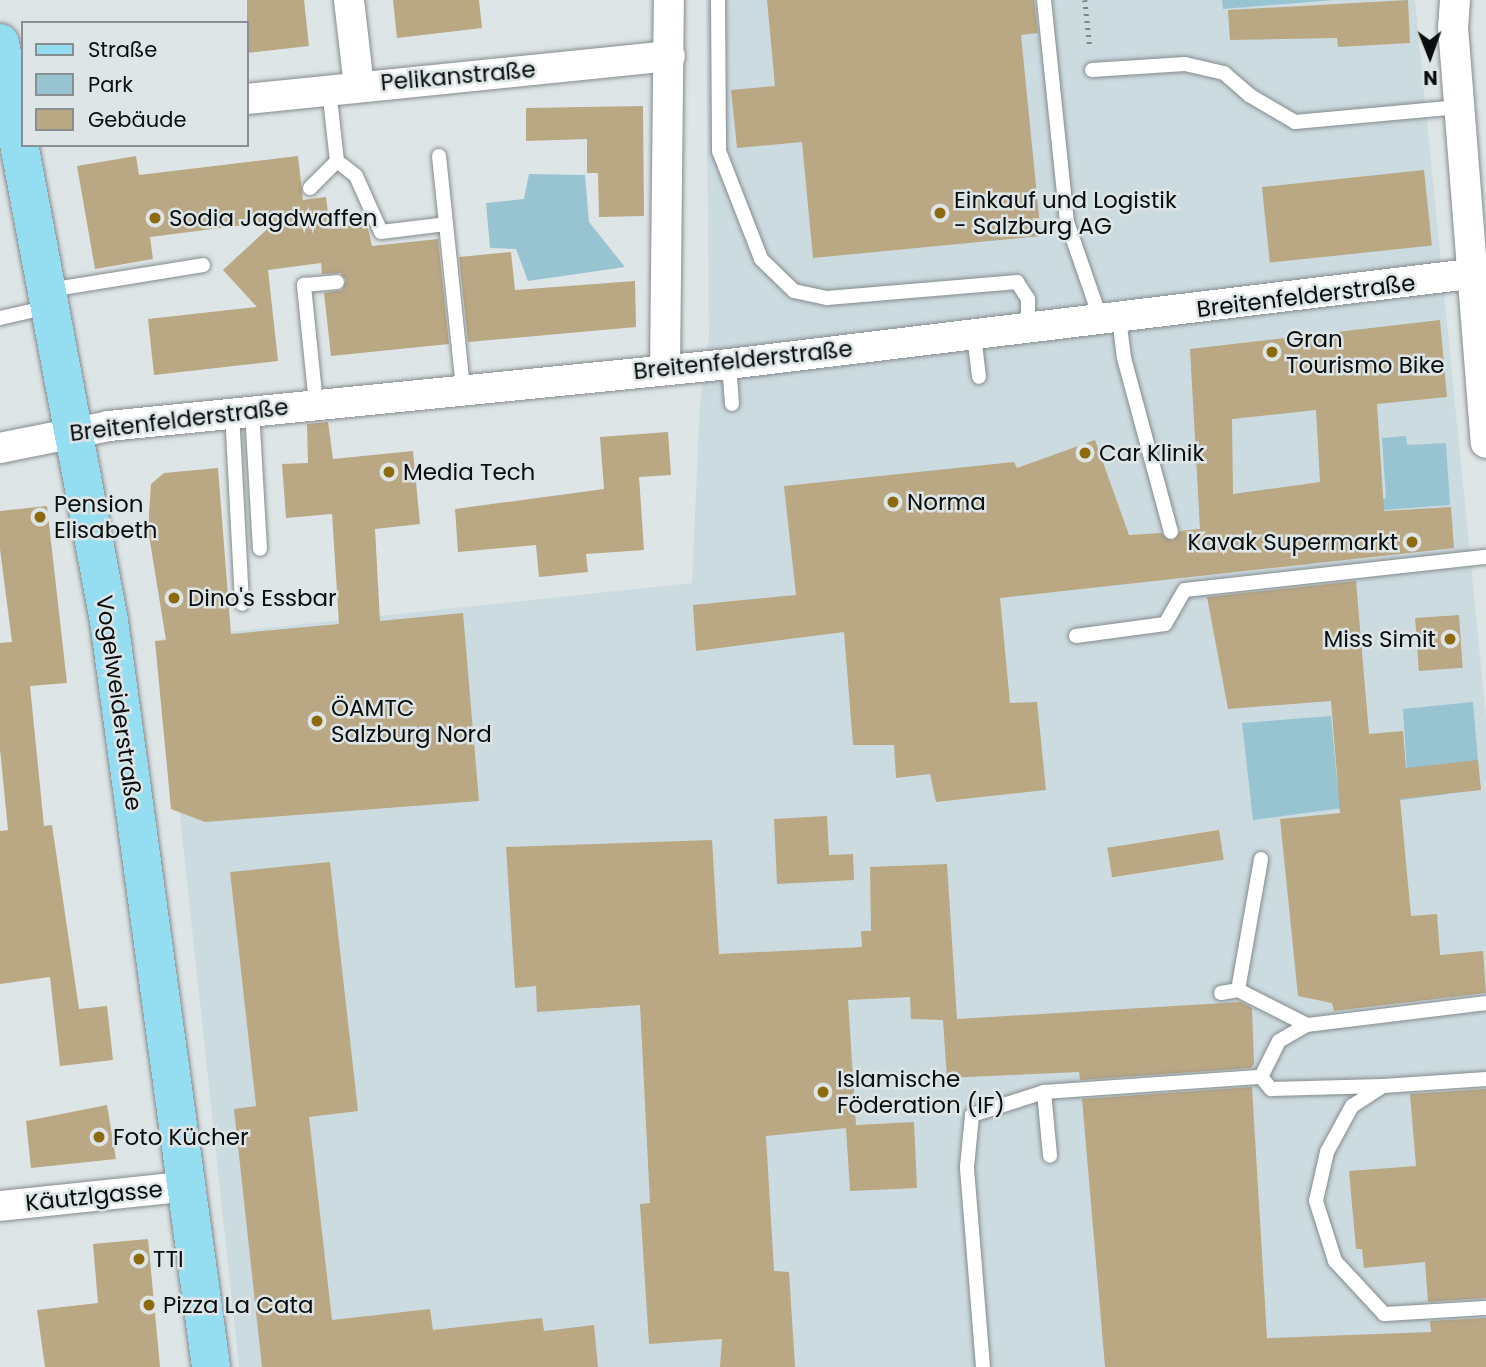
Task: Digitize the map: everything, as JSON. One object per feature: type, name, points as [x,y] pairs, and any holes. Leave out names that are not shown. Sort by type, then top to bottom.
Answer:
[{"type":"main road","name":"Vogelweiderstraße","points":[[0,43],[13,133],[49,298],[109,621],[189,1186],[211,1367]]},
{"type":"street","points":[[349,0],[359,86]]},
{"type":"street","points":[[665,369],[669,0]]},
{"type":"street","points":[[1455,0],[1459,107],[1479,274],[1485,430]]},
{"type":"street","name":"Pelikanstraße","points":[[248,99],[670,56]]},
{"type":"street","name":"Breitenfelderstraße","points":[[0,448],[74,433],[242,412],[463,388],[729,364],[1479,274]]},
{"type":"street","name":"Käutzlgasse","points":[[0,1206],[189,1186]]},
{"type":"lane","points":[[718,0],[719,151],[761,259],[794,291],[827,298],[1017,282],[1028,299],[1028,329]]},
{"type":"lane","points":[[1044,0],[1068,222],[1124,358],[1171,532]]},
{"type":"lane","points":[[1093,70],[1185,64],[1224,73],[1249,95],[1295,122],[1459,107]]},
{"type":"lane","points":[[329,89],[337,162],[356,176],[381,232],[446,224]]},
{"type":"lane","points":[[439,156],[463,388]]},
{"type":"lane","points":[[310,188],[337,162]]},
{"type":"lane","points":[[0,318],[49,298],[203,265]]},
{"type":"lane","points":[[316,404],[304,285],[337,282]]},
{"type":"lane","points":[[974,335],[979,377]]},
{"type":"lane","points":[[729,364],[732,404]]},
{"type":"lane","points":[[242,412],[260,549]]},
{"type":"lane","points":[[242,412],[242,604]]},
{"type":"lane","points":[[1076,636],[1165,624],[1184,585],[1486,557]]},
{"type":"lane","points":[[1238,990],[1261,859]]},
{"type":"lane","points":[[1221,993],[1238,990],[1307,1026]]},
{"type":"lane","points":[[1261,1077],[1279,1041],[1307,1026],[1486,1003]]},
{"type":"lane","points":[[1261,1077],[1271,1088],[1383,1086],[1486,1079]]},
{"type":"lane","points":[[983,1367],[967,1167],[972,1115],[1044,1093],[1261,1077]]},
{"type":"lane","points":[[1383,1086],[1352,1106],[1327,1152],[1316,1201],[1335,1261],[1384,1314],[1486,1308]]},
{"type":"lane","points":[[1044,1093],[1050,1156]]},
{"type":"path","points":[[1085,0],[1093,70]]},
{"type":"shaded area","points":[[706,0],[1222,0],[1224,9],[1335,0],[1415,0],[1486,716],[1486,1367],[239,1367],[161,639],[692,583],[700,403],[709,336]]},
{"type":"green space","points":[[1222,0],[1335,0],[1223,9]]},
{"type":"green space","points":[[529,174],[585,175],[589,222],[625,267],[528,281],[516,249],[490,248],[486,203],[524,199]]},
{"type":"green space","points":[[1406,436],[1407,445],[1446,443],[1450,505],[1356,512],[1355,501],[1386,498],[1382,438]]},
{"type":"green space","points":[[1473,702],[1478,760],[1447,794],[1253,820],[1242,723],[1331,716],[1337,781],[1407,775],[1403,709]]},
{"type":"building","points":[[247,0],[304,0],[309,46],[248,53]]},
{"type":"building","points":[[393,0],[479,0],[482,28],[397,38]]},
{"type":"building","points":[[767,0],[1034,0],[1038,33],[1021,35],[1041,236],[813,258],[802,142],[737,148],[731,90],[775,86]]},
{"type":"building","points":[[1408,0],[1410,43],[1338,47],[1337,38],[1230,40],[1228,10]]},
{"type":"building","points":[[643,106],[644,216],[599,217],[598,173],[587,173],[587,139],[526,141],[526,108]]},
{"type":"building","points":[[136,156],[139,175],[298,156],[303,200],[326,197],[330,228],[367,224],[372,246],[438,239],[449,344],[331,356],[324,293],[342,290],[346,280],[340,273],[322,274],[321,263],[268,270],[278,361],[154,375],[148,319],[257,307],[223,270],[276,221],[150,237],[153,259],[95,269],[77,166]]},
{"type":"building","points":[[1424,170],[1432,246],[1270,263],[1262,187]]},
{"type":"building","points":[[511,252],[515,290],[635,281],[636,327],[468,342],[459,257]]},
{"type":"building","points":[[1440,320],[1447,397],[1377,404],[1384,511],[1451,507],[1454,548],[1000,598],[1010,703],[1037,702],[1046,790],[936,802],[930,774],[896,778],[894,745],[853,745],[844,632],[696,651],[693,605],[796,595],[784,486],[1014,462],[1017,468],[1095,440],[1129,535],[1161,533],[1173,541],[1180,531],[1200,529],[1190,349]],"holes":[[[1316,410],[1320,482],[1233,494],[1232,419]]]},
{"type":"building","name":"ÖAMTC Salzburg Nord","points":[[328,422],[333,459],[413,451],[420,524],[375,529],[380,621],[463,613],[479,801],[205,822],[171,809],[155,641],[166,640],[148,529],[151,484],[164,473],[218,468],[231,634],[339,624],[332,514],[286,518],[282,464],[308,463],[307,424]]},
{"type":"building","points":[[668,432],[671,475],[639,477],[644,550],[586,554],[588,572],[539,577],[536,545],[458,552],[455,509],[604,489],[600,437]]},
{"type":"building","points":[[47,506],[67,683],[30,686],[44,826],[52,825],[79,1009],[107,1006],[113,1060],[60,1066],[50,977],[0,984],[0,831],[8,830],[0,749],[0,643],[12,642],[0,549],[0,511]]},
{"type":"building","points":[[1356,581],[1369,734],[1403,731],[1406,768],[1478,760],[1481,790],[1400,799],[1411,916],[1437,914],[1440,955],[1483,951],[1486,993],[1334,1011],[1332,1003],[1298,996],[1280,819],[1340,813],[1331,701],[1228,709],[1207,597]]},
{"type":"building","points":[[1459,615],[1463,668],[1419,671],[1415,618]]},
{"type":"building","points":[[827,816],[829,855],[853,854],[854,880],[777,884],[774,819]]},
{"type":"building","points":[[1219,830],[1224,860],[1112,877],[1107,848]]},
{"type":"building","points":[[712,840],[719,954],[862,947],[861,931],[871,931],[870,867],[947,864],[957,1019],[1241,1002],[1252,1008],[1254,1064],[1251,1068],[1080,1080],[1079,1072],[947,1078],[943,1020],[911,1019],[910,997],[848,1000],[856,1125],[914,1122],[917,1188],[850,1191],[846,1128],[766,1136],[774,1271],[789,1272],[795,1367],[720,1367],[722,1339],[649,1344],[640,1204],[650,1203],[640,1005],[537,1012],[536,986],[515,988],[506,847]]},
{"type":"building","points":[[330,862],[358,1111],[309,1117],[332,1320],[430,1309],[433,1330],[542,1318],[544,1331],[594,1325],[598,1367],[262,1367],[234,1109],[256,1106],[230,872]]},
{"type":"building","points":[[1252,1087],[1267,1338],[1431,1332],[1430,1321],[1486,1318],[1486,1367],[1105,1367],[1082,1099]]},
{"type":"building","points":[[1486,1089],[1486,1298],[1428,1302],[1425,1262],[1364,1268],[1362,1249],[1356,1249],[1349,1171],[1416,1166],[1410,1094]]},
{"type":"building","points":[[107,1105],[116,1159],[31,1168],[26,1121]]},
{"type":"building","points":[[148,1239],[160,1367],[45,1367],[37,1310],[98,1303],[93,1244]]},
{"type":"place","name":"Einkauf und Logistik - Salzburg AG","points":[[940,213]]},
{"type":"place","name":"Sodia Jagdwaffen","points":[[155,218]]},
{"type":"place","name":"Gran Tourismo Bike","points":[[1272,352]]},
{"type":"place","name":"Car Klinik","points":[[1085,453]]},
{"type":"place","name":"Media Tech","points":[[389,472]]},
{"type":"place","name":"Norma","points":[[893,502]]},
{"type":"place","name":"Pension Elisabeth","points":[[40,517]]},
{"type":"place","name":"Kavak Supermarkt","points":[[1412,542]]},
{"type":"place","name":"Dino's Essbar","points":[[174,598]]},
{"type":"place","name":"Miss Simit","points":[[1450,639]]},
{"type":"place","name":"ÖAMTC Salzburg Nord","points":[[317,721]]},
{"type":"place","name":"Islamische Föderation (IF)","points":[[823,1092]]},
{"type":"place","name":"Foto Kücher","points":[[99,1137]]},
{"type":"place","name":"TTI","points":[[139,1259]]},
{"type":"place","name":"Pizza La Cata","points":[[149,1305]]}]
